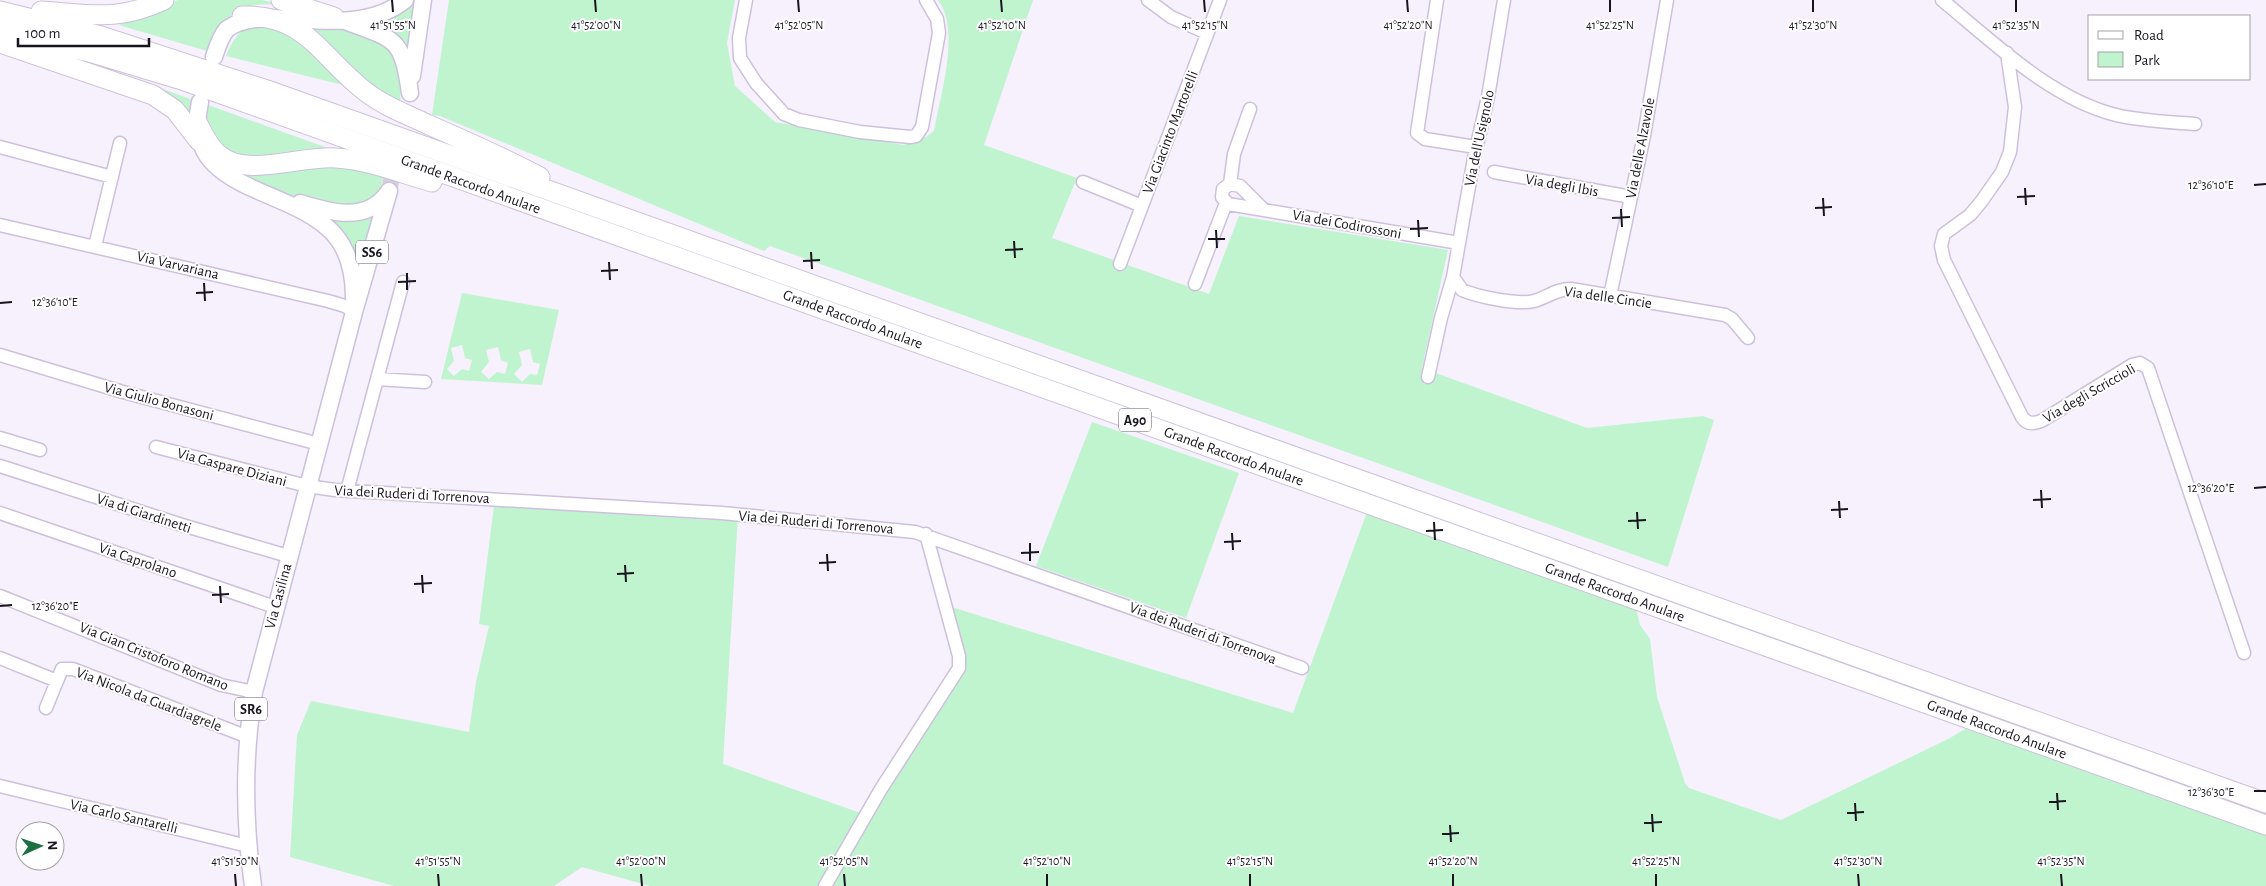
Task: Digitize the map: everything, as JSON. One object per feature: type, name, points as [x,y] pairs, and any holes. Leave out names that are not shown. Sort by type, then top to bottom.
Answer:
[{"type":"highway","points":[[0,9],[111,16],[138,11],[164,0]]},
{"type":"highway","points":[[280,0],[311,8],[334,17]]},
{"type":"highway","name":"Grande Raccordo Anulare","points":[[0,9],[101,36],[186,62],[2266,803]]},
{"type":"highway","points":[[242,16],[270,17],[288,23],[303,32],[351,79],[377,99],[524,168],[584,203]]},
{"type":"highway","name":"Grande Raccordo Anulare","points":[[0,30],[89,52],[185,81],[2266,825]]},
{"type":"highway","points":[[0,43],[142,90],[159,98],[198,131],[217,153],[234,164],[258,165],[325,158],[360,161],[469,194],[581,233],[612,235]]},
{"type":"main road","points":[[214,57],[225,31],[242,16],[269,10],[334,17],[374,15],[392,9],[405,0]]},
{"type":"main road","points":[[334,17],[379,34],[398,47],[405,59],[410,93],[424,0]]},
{"type":"main road","points":[[200,102],[198,131],[208,157],[223,173],[269,194]]},
{"type":"main road","name":"Via Casilina","points":[[253,886],[248,846],[245,781],[254,692],[288,556],[389,191],[375,208],[346,213],[318,208],[269,194]]},
{"type":"main road","name":"Via Casilina","points":[[269,194],[303,212],[332,232],[344,249],[354,284],[354,312]]},
{"type":"street","points":[[746,0],[738,38],[739,55],[751,77],[779,109],[799,120],[860,132],[910,137],[916,136],[922,128],[938,43],[938,24],[926,0]]},
{"type":"street","points":[[1148,0],[1171,17],[1207,33]]},
{"type":"street","name":"Via Giacinto Martorelli","points":[[1120,264],[1220,0]]},
{"type":"street","points":[[1437,0],[1417,133],[1425,139],[1476,147]]},
{"type":"street","name":"Via dell'Usignolo","points":[[1453,277],[1476,147],[1488,97],[1504,0]]},
{"type":"street","name":"Via delle Alzavole","points":[[1610,296],[1631,198],[1667,0]]},
{"type":"street","points":[[1942,0],[2006,53],[2056,89],[2094,108],[2127,117],[2195,124]]},
{"type":"street","name":"Via degli Scriccioli","points":[[2006,53],[2015,112],[2008,158],[1998,178],[1976,209],[1944,234],[1941,246],[1944,260],[2026,422],[2040,422],[2132,365],[2140,363],[2148,368],[2244,653]]},
{"type":"street","points":[[1230,184],[1234,154],[1250,109]]},
{"type":"street","points":[[95,246],[120,143]]},
{"type":"street","points":[[0,148],[112,177]]},
{"type":"street","name":"Via degli Ibis","points":[[1494,172],[1631,198]]},
{"type":"street","points":[[1083,182],[1142,206]]},
{"type":"street","points":[[1195,284],[1226,203],[1222,194],[1223,189],[1230,184],[1240,186],[1264,210]]},
{"type":"street","name":"Via dei Codirossoni","points":[[1226,203],[1459,242]]},
{"type":"street","name":"Via Varvariana","points":[[0,224],[328,300],[345,306],[354,312]]},
{"type":"street","points":[[1428,377],[1441,318],[1453,277]]},
{"type":"street","name":"Via delle Cincie","points":[[1453,277],[1462,290],[1502,299],[1534,301],[1552,291],[1565,289],[1725,315],[1748,338]]},
{"type":"street","points":[[347,491],[403,282]]},
{"type":"street","name":"Via Giulio Bonasoni","points":[[0,355],[124,392],[319,444]]},
{"type":"street","points":[[377,379],[425,382]]},
{"type":"street","points":[[0,438],[40,450]]},
{"type":"street","name":"Via Gaspare Diziani","points":[[156,447],[307,486]]},
{"type":"street","name":"Via di Giardinetti","points":[[0,466],[178,524],[288,556]]},
{"type":"street","name":"Via dei Ruderi di Torrenova","points":[[307,486],[347,491],[722,513],[876,527],[926,534],[1302,668]]},
{"type":"street","name":"Via Caprolano","points":[[0,513],[275,607]]},
{"type":"street","points":[[825,886],[882,789],[959,668],[959,656],[926,534]]},
{"type":"street","name":"Via Gian Cristoforo Romano","points":[[0,596],[221,685],[254,692]]},
{"type":"street","name":"Via Nicola da Guardiagrele","points":[[0,658],[57,681],[62,670],[73,669],[248,737]]},
{"type":"street","points":[[46,708],[57,681]]},
{"type":"street","name":"Via Carlo Santarelli","points":[[0,786],[248,846]]},
{"type":"green space","points":[[178,0],[262,0],[288,6],[259,5],[237,10],[221,25],[207,51],[119,25]]},
{"type":"green space","points":[[413,0],[419,0],[409,59],[364,22]]},
{"type":"green space","points":[[449,0],[735,0],[727,43],[735,86],[775,122],[904,145],[926,137],[934,131],[947,64],[948,45],[948,28],[945,13],[938,0],[1033,0],[984,145],[1077,178],[1052,238],[1209,294],[1239,216],[1448,250],[1422,368],[1587,428],[1703,416],[1714,420],[1668,567],[770,246],[764,251],[440,116],[432,115]]},
{"type":"green space","points":[[281,13],[363,32],[395,49],[401,76],[400,105],[390,102]]},
{"type":"green space","points":[[280,23],[347,86],[226,56],[235,38],[246,29],[260,25]]},
{"type":"green space","points":[[147,83],[193,100],[190,120]]},
{"type":"green space","points":[[208,105],[336,151],[235,160],[217,142],[210,130],[207,115]]},
{"type":"green space","points":[[322,161],[386,170],[379,192],[372,204],[324,208],[246,177],[224,163]]},
{"type":"green space","points":[[380,209],[359,282],[323,216]]},
{"type":"green space","points":[[462,293],[559,310],[542,385],[441,379]],"holes":[[[462,345],[465,358],[472,360],[469,371],[462,369],[454,376],[447,369],[454,361],[451,348]],[[498,347],[501,360],[508,363],[505,374],[497,372],[489,379],[481,372],[489,362],[486,350]],[[530,349],[533,362],[540,364],[537,375],[530,374],[522,382],[514,374],[522,365],[519,352]]]},
{"type":"green space","points":[[1092,422],[1239,473],[1186,618],[1036,566]]},
{"type":"green space","points":[[1377,485],[1628,575],[1640,625],[1650,639],[1657,697],[1685,783],[1689,788],[1781,820],[1950,738],[2000,708],[2266,796],[2266,886],[650,886],[582,867],[554,886],[394,886],[290,857],[297,735],[311,701],[469,732],[476,682],[489,626],[479,624],[494,506],[710,520],[711,512],[738,515],[723,764],[866,815],[960,665],[945,605],[1293,713]]},
{"type":"tunnel","points":[[389,191],[410,93]]}]
